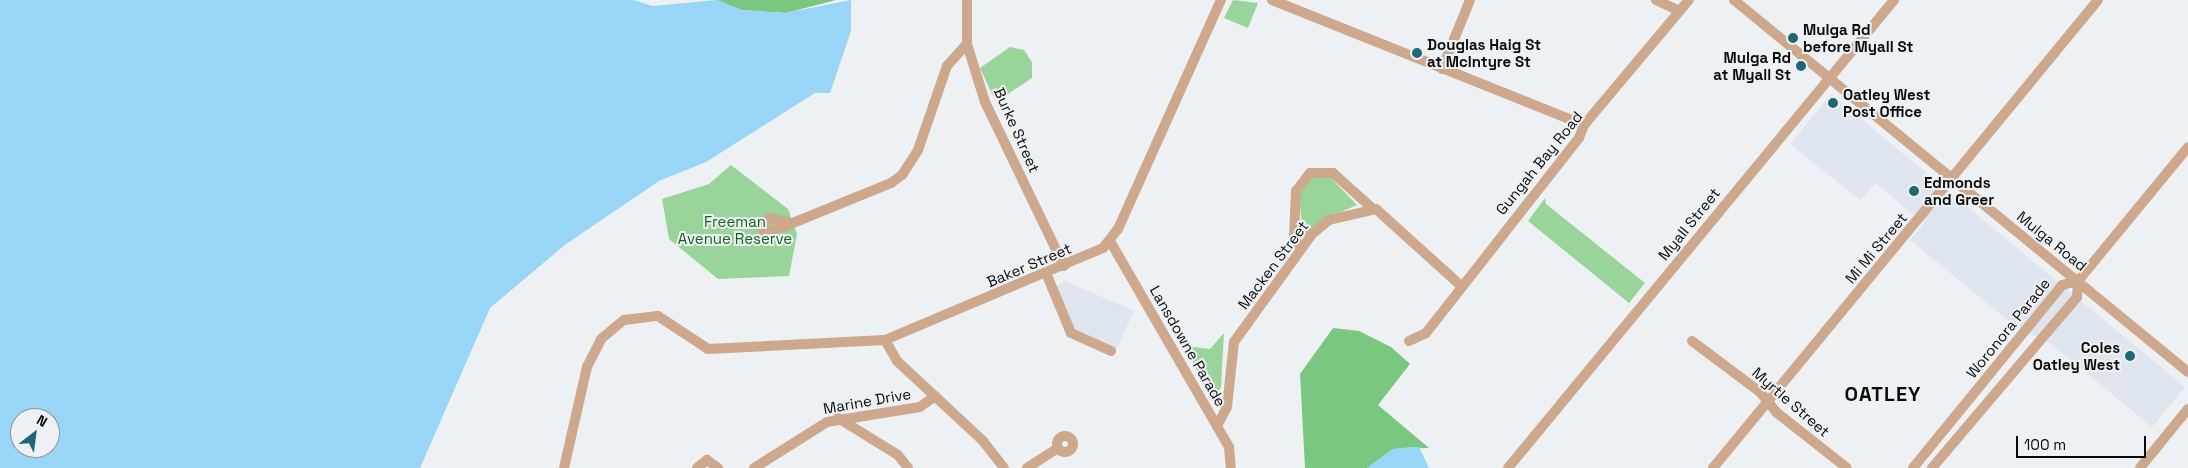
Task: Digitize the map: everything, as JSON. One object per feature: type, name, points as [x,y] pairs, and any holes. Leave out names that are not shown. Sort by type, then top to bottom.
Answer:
[{"type":"street","name":"Burke Street","points":[[966,0],[967,44],[988,107],[1064,266]]},
{"type":"street","points":[[1110,241],[1221,0]]},
{"type":"street","points":[[1272,0],[1584,126]]},
{"type":"street","points":[[1442,70],[1470,0]]},
{"type":"street","points":[[1656,0],[1680,11]]},
{"type":"street","name":"Gungah Bay Road","points":[[1409,341],[1426,332],[1460,285],[1579,138],[1584,126],[1689,0]]},
{"type":"street","name":"Mulga Road","points":[[1734,0],[2188,372]]},
{"type":"street","name":"Myall Street","points":[[1508,468],[1894,0]]},
{"type":"street","name":"Mi Mi Street","points":[[1713,468],[2098,0]]},
{"type":"street","points":[[791,223],[902,175],[918,150],[947,66],[967,44]]},
{"type":"street","name":"Woronora Parade","points":[[1913,468],[2062,285],[2078,281],[2188,147]]},
{"type":"street","points":[[1301,249],[1294,237],[1296,191],[1310,173],[1325,171],[1339,177],[1460,285]]},
{"type":"street","name":"Macken Street","points":[[1217,426],[1227,407],[1234,342],[1301,249],[1329,220],[1372,208]]},
{"type":"street","name":"Baker Street","points":[[564,468],[583,378],[608,331],[624,320],[650,315],[668,321],[696,346],[708,349],[885,340],[1064,266],[1110,241]]},
{"type":"street","name":"Lansdowne Parade","points":[[1110,241],[1229,447],[1231,468]]},
{"type":"street","points":[[1046,273],[1071,333],[1111,351]]},
{"type":"street","points":[[1932,468],[2036,342],[2076,297],[2078,281]]},
{"type":"street","points":[[2024,331],[2036,342]]},
{"type":"street","points":[[885,340],[898,362],[987,445],[1004,468]]},
{"type":"street","name":"Myrtle Street","points":[[1692,341],[1847,468]]},
{"type":"street","name":"Marine Drive","points":[[754,468],[820,425],[838,418],[920,407],[935,396]]},
{"type":"street","points":[[1970,398],[1982,408]]},
{"type":"street","points":[[2140,468],[2188,409]]},
{"type":"street","points":[[838,418],[898,455],[908,468]]},
{"type":"street","points":[[1937,438],[1949,448]]},
{"type":"street","points":[[1027,468],[1058,448]]},
{"type":"street","points":[[696,468],[707,460],[718,468]]},
{"type":"shaded area","points":[[1831,94],[2185,387],[2152,427],[2045,339],[2021,331],[1910,240],[1924,223],[1875,183],[1860,200],[1790,144]]},
{"type":"shaded area","points":[[1065,281],[1134,311],[1116,350],[1074,332],[1055,287]]},
{"type":"green space","points":[[717,0],[836,0],[786,13],[741,10]]},
{"type":"green space","points":[[1233,0],[1258,3],[1248,28],[1224,18]]},
{"type":"green space","points":[[1010,47],[1024,50],[1032,62],[1032,78],[1008,94],[993,96],[980,68]]},
{"type":"green space","name":"Freeman Avenue Reserve","points":[[731,165],[788,209],[797,234],[789,276],[718,279],[669,239],[662,199],[709,184]]},
{"type":"green space","points":[[1311,176],[1331,178],[1357,205],[1320,221],[1303,237],[1299,195]]},
{"type":"green space","points":[[1545,198],[1546,204],[1645,283],[1629,303],[1528,221]]},
{"type":"green space","points":[[1333,328],[1359,331],[1391,347],[1410,364],[1378,405],[1429,448],[1393,449],[1367,468],[1305,468],[1300,374]]},
{"type":"green space","points":[[1224,333],[1221,388],[1214,396],[1208,393],[1185,346],[1210,349]]},
{"type":"water","points":[[0,0],[633,0],[652,6],[717,0],[741,10],[785,13],[851,0],[851,31],[830,93],[815,93],[706,162],[659,181],[566,244],[490,308],[420,468],[0,468]]},
{"type":"water","points":[[1419,447],[1429,468],[1367,468],[1393,449]]},
{"type":"place","name":"Mulga Rd before Myall St","points":[[1793,38]]},
{"type":"place","name":"Douglas Haig St at McIntyre St","points":[[1417,53]]},
{"type":"place","name":"Mulga Rd at Myall St","points":[[1801,66]]},
{"type":"place","name":"Oatley West Post Office","points":[[1833,103]]},
{"type":"place","name":"Edmonds and Greer","points":[[1914,191]]},
{"type":"place","name":"Coles Oatley West","points":[[2130,356]]},
{"type":"district","name":"OATLEY","points":[[1883,394]]}]
